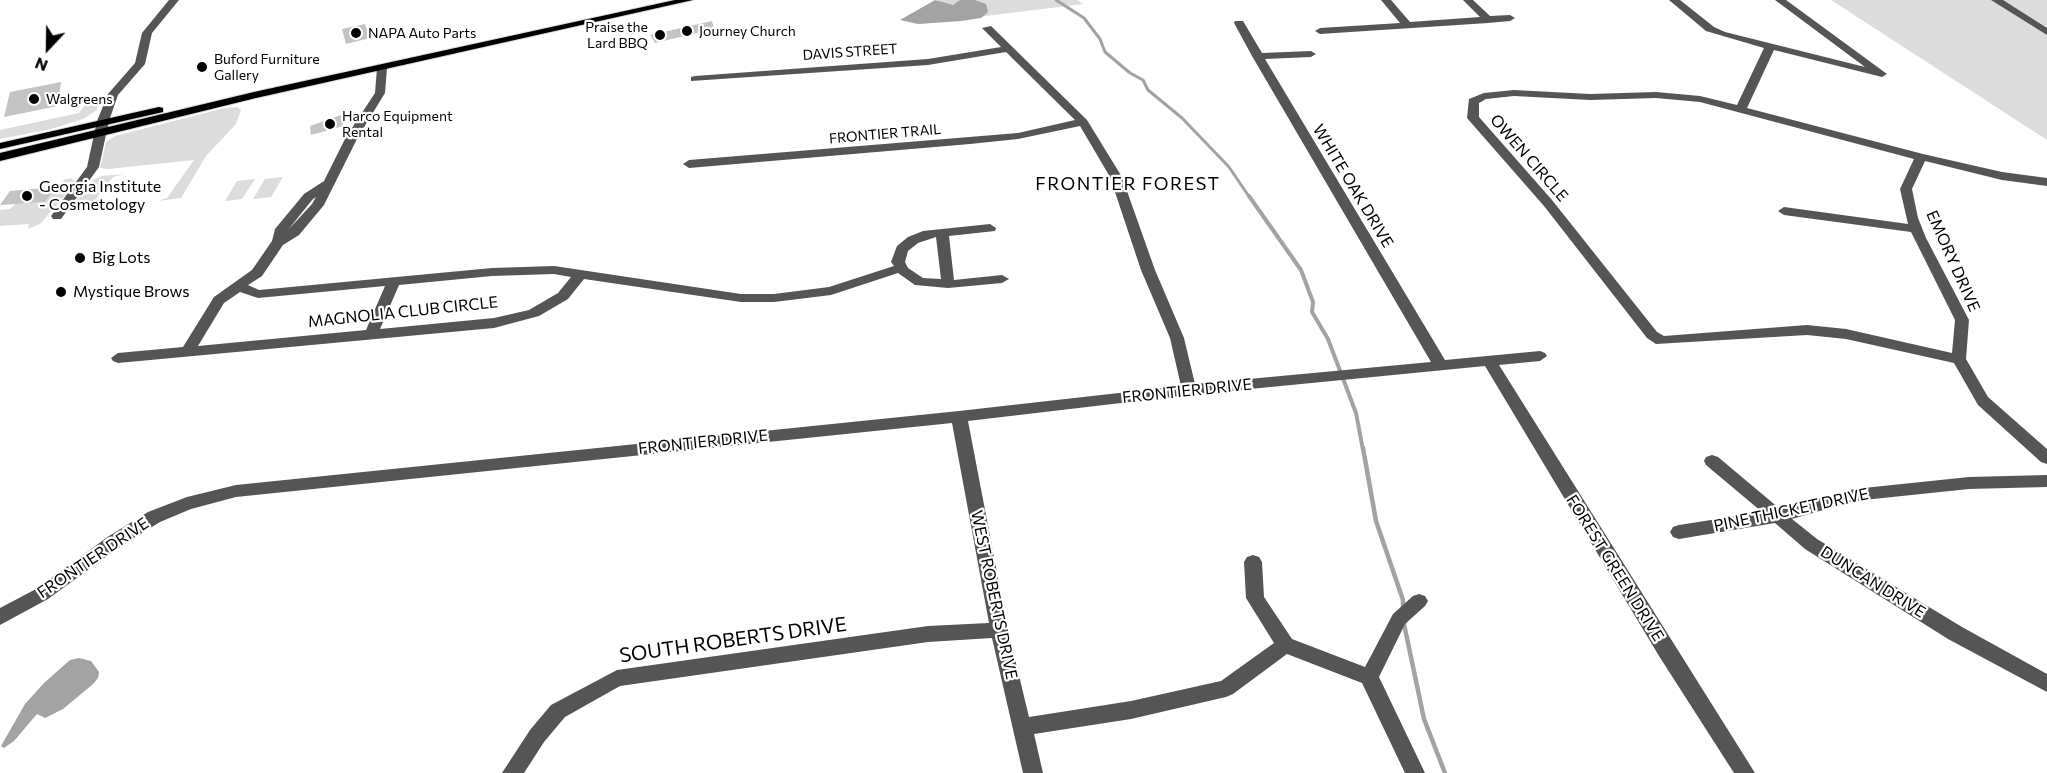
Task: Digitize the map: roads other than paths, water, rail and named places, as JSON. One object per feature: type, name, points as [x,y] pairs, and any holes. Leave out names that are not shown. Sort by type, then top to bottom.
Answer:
[{"type":"main road","points":[[657,7],[668,0]]},
{"type":"main road","points":[[0,157],[105,129],[688,0]]},
{"type":"main road","points":[[0,146],[105,129]]},
{"type":"street","points":[[57,216],[93,167],[113,94],[140,64],[147,33],[174,0]]},
{"type":"street","points":[[1386,0],[1407,25]]},
{"type":"street","points":[[1468,0],[1488,20]]},
{"type":"street","points":[[1674,0],[1716,32],[1882,74],[1780,0]]},
{"type":"street","points":[[1996,0],[2047,32]]},
{"type":"street","points":[[1320,31],[1510,18]]},
{"type":"street","name":"WHITE OAK DRIVE","points":[[1239,23],[1440,364]]},
{"type":"street","points":[[987,28],[1083,122],[1116,177],[1148,270],[1177,338],[1189,390]]},
{"type":"street","points":[[1741,108],[1770,47]]},
{"type":"street","name":"DAVIS STREET","points":[[695,79],[928,62],[1007,49]]},
{"type":"street","points":[[1257,56],[1311,54]]},
{"type":"street","points":[[278,242],[294,232],[318,205],[352,137],[381,93],[382,68]]},
{"type":"street","name":"OWEN CIRCLE","points":[[1959,359],[1846,334],[1807,330],[1661,341],[1652,335],[1548,202],[1473,118],[1473,101],[1484,96],[1514,93],[1590,97],[1656,95],[1700,99],[1921,157],[2002,176],[2047,182]]},
{"type":"street","name":"FRONTIER TRAIL","points":[[689,164],[1018,136],[1083,122]]},
{"type":"street","name":"EMORY DRIVE","points":[[1921,157],[1906,189],[1916,229],[1962,320],[1959,359]]},
{"type":"street","points":[[188,350],[219,300],[257,273],[278,242],[280,232],[295,213],[308,197],[329,183]]},
{"type":"street","points":[[1784,211],[1916,229]]},
{"type":"street","points":[[295,213],[310,214]]},
{"type":"street","points":[[990,228],[928,234],[902,249],[898,262],[901,268],[920,282],[948,284],[1002,279]]},
{"type":"street","points":[[942,232],[948,284]]},
{"type":"street","points":[[581,274],[741,298],[774,298],[831,291],[901,268]]},
{"type":"street","name":"MAGNOLIA CLUB CIRCLE","points":[[237,286],[258,294],[492,273],[554,270],[581,274]]},
{"type":"street","name":"MAGNOLIA CLUB CIRCLE","points":[[118,358],[494,323],[534,313],[563,296],[581,274]]},
{"type":"street","points":[[371,334],[393,283]]},
{"type":"street","points":[[1488,361],[1540,356]]},
{"type":"street","points":[[1959,359],[1983,401],[2047,458]]},
{"type":"street","name":"FRONTIER DRIVE","points":[[0,617],[42,594],[115,541],[154,517],[187,503],[236,491],[959,417],[1189,390],[1488,361]]},
{"type":"street","name":"FOREST GREEN DRIVE","points":[[1488,361],[1666,650],[1745,773]]},
{"type":"street","name":"WEST ROBERTS DRIVE","points":[[959,417],[999,630],[1033,773]]},
{"type":"street","name":"DUNCAN DRIVE","points":[[1712,461],[1821,550],[1955,633],[2047,684]]},
{"type":"street","name":"PINE THICKET DRIVE","points":[[1679,532],[1778,516],[1854,495],[1969,483],[2047,481]]},
{"type":"street","points":[[1253,562],[1255,598],[1285,645],[1369,677],[1415,773]]},
{"type":"street","points":[[1369,677],[1399,619],[1419,600]]},
{"type":"street","name":"SOUTH ROBERTS DRIVE","points":[[512,773],[537,736],[558,711],[617,678],[928,634],[999,630]]},
{"type":"street","points":[[1022,727],[1131,710],[1226,688],[1285,645]]},
{"type":"waterway","points":[[1056,0],[1084,18],[1100,39],[1105,52],[1130,73],[1143,80],[1148,90],[1182,118],[1229,167],[1250,198]]},
{"type":"waterway","points":[[1249,196],[1301,270],[1313,302],[1312,312],[1328,339],[1356,413],[1363,450]]},
{"type":"waterway","points":[[1363,448],[1376,521],[1403,600],[1403,607]]},
{"type":"waterway","points":[[1404,624],[1424,719],[1445,773]]},
{"type":"place","name":"Journey Church","points":[[687,31]]},
{"type":"place","name":"NAPA Auto Parts","points":[[356,33]]},
{"type":"place","name":"Praise the Lard BBQ","points":[[660,35]]},
{"type":"place","name":"Buford Furniture Gallery","points":[[202,67]]},
{"type":"place","name":"Walgreens","points":[[34,99]]},
{"type":"place","name":"Harco Equipment Rental","points":[[330,124]]},
{"type":"place","name":"Georgia Institute - Cosmetology","points":[[27,196]]},
{"type":"place","name":"Big Lots","points":[[80,258]]},
{"type":"place","name":"Mystique Brows","points":[[61,292]]},
{"type":"district","name":"FRONTIER FOREST","points":[[1128,184]]}]
